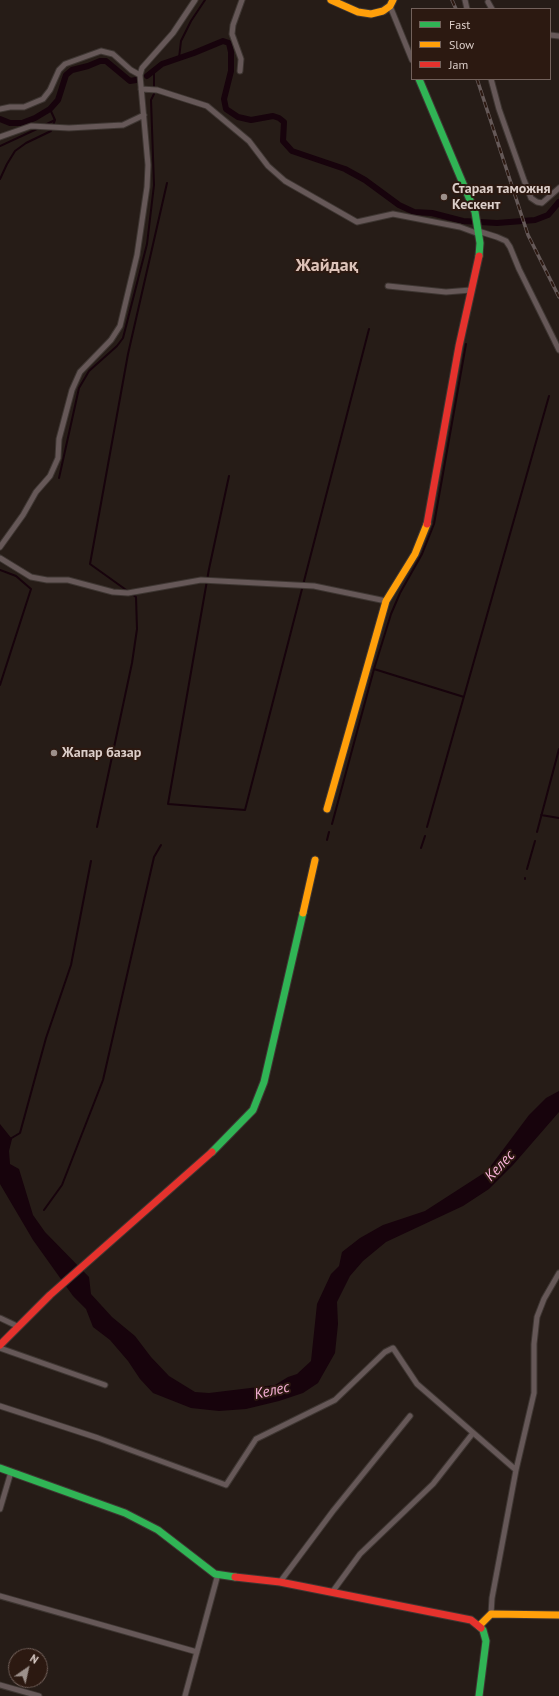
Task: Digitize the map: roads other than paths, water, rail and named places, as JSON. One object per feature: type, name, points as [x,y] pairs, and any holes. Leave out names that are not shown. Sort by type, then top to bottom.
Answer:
[{"type":"street","points":[[0,547],[23,515],[36,492],[50,476],[58,458],[59,439],[72,390],[80,372],[110,340],[120,326],[137,255],[147,187],[148,165],[140,75],[142,68],[173,33],[195,0]]},
{"type":"street","points":[[240,71],[241,58],[232,34],[233,25],[242,0]]},
{"type":"street","points":[[331,0],[358,12],[371,14],[383,11],[391,3],[411,57]]},
{"type":"street","points":[[488,2],[491,8]]},
{"type":"street","points":[[0,109],[24,107],[42,99],[50,90],[59,70],[65,64],[101,51],[113,54],[131,70],[140,75]]},
{"type":"street","points":[[327,809],[386,601],[415,554],[429,520],[459,346],[480,253],[475,212],[419,80]]},
{"type":"street","points":[[491,80],[499,109],[531,198],[537,202],[545,202],[559,188]]},
{"type":"street","points":[[141,89],[154,90],[207,106],[249,142],[268,166],[285,181],[357,222],[393,214],[460,228],[478,230],[506,241],[559,350]]},
{"type":"street","points":[[0,137],[31,126],[69,128],[124,125],[144,115]]},
{"type":"street","points":[[388,286],[446,292],[472,290]]},
{"type":"street","points":[[0,558],[31,577],[47,580],[68,580],[113,592],[128,593],[201,580],[314,586],[386,601]]},
{"type":"street","points":[[0,1345],[17,1326],[50,1295],[214,1150],[253,1110],[264,1082],[315,860]]},
{"type":"street","points":[[479,1626],[490,1614],[516,1470],[534,1393],[534,1344],[537,1317],[544,1299],[559,1273]]},
{"type":"street","points":[[0,1318],[17,1326]]},
{"type":"street","points":[[0,1348],[105,1385]]},
{"type":"street","points":[[0,1406],[98,1438],[226,1485],[256,1440],[335,1400],[385,1352],[393,1348],[417,1384],[516,1470]]},
{"type":"street","points":[[280,1582],[333,1510],[410,1416]]},
{"type":"street","points":[[333,1591],[360,1554],[433,1484],[473,1434]]},
{"type":"street","points":[[0,1468],[125,1513],[158,1530],[215,1574],[280,1582],[333,1591],[466,1618],[479,1626],[485,1635],[486,1646],[479,1696]]},
{"type":"street","points":[[0,1509],[11,1472]]},
{"type":"street","points":[[185,1696],[218,1574]]},
{"type":"street","points":[[0,1596],[197,1652]]},
{"type":"street","points":[[490,1614],[559,1615]]},
{"type":"street","points":[[0,1685],[39,1696]]},
{"type":"water","name":"Келес","points":[[559,1091],[559,1112],[513,1165],[489,1189],[463,1206],[386,1242],[363,1261],[350,1276],[337,1302],[338,1324],[335,1353],[318,1383],[303,1393],[279,1401],[246,1409],[219,1411],[191,1408],[153,1393],[140,1379],[128,1361],[110,1340],[93,1327],[86,1309],[73,1296],[33,1240],[0,1184],[0,1124],[12,1139],[9,1151],[10,1164],[19,1169],[33,1215],[45,1232],[89,1277],[91,1294],[112,1317],[135,1336],[151,1357],[169,1376],[195,1392],[209,1393],[275,1385],[288,1377],[297,1374],[311,1361],[317,1304],[331,1274],[339,1266],[342,1252],[360,1238],[383,1225],[425,1211],[487,1171],[529,1115],[546,1098]]},
{"type":"waterway","points":[[179,58],[181,41],[191,21],[205,0]]},
{"type":"waterway","points":[[147,76],[162,64],[223,41],[229,43],[231,52],[231,71],[224,99],[226,109],[238,117],[251,120],[273,116],[279,118],[284,122],[283,141],[292,151],[345,169],[365,180],[399,205],[414,212],[432,213],[463,221],[497,223],[535,220],[548,215],[559,202]]},
{"type":"waterway","points":[[0,119],[10,123],[22,123],[35,118],[50,109],[58,100],[66,75],[72,70],[100,61],[106,61],[130,81],[136,80]]},
{"type":"waterway","points":[[59,478],[79,388],[89,371],[117,346],[123,338],[147,244],[154,185],[151,100],[154,94],[154,71]]},
{"type":"waterway","points":[[0,179],[15,151],[26,143],[51,131],[55,120],[50,109]]},
{"type":"waterway","points":[[45,125],[55,120]]},
{"type":"waterway","points":[[0,146],[39,128]]},
{"type":"waterway","points":[[97,827],[132,663],[137,629],[136,597],[90,564],[128,354],[167,183]]},
{"type":"waterway","points":[[229,476],[209,569],[168,804],[245,810],[369,329]]},
{"type":"waterway","points":[[464,697],[374,669],[391,614],[400,593],[422,554],[434,524],[466,344]]},
{"type":"waterway","points":[[427,827],[549,396]]},
{"type":"waterway","points":[[0,570],[16,576],[31,589],[0,685]]},
{"type":"waterway","points":[[332,824],[374,669]]},
{"type":"waterway","points":[[537,832],[559,749]]},
{"type":"waterway","points":[[541,815],[559,818]]},
{"type":"waterway","points":[[327,840],[329,832]]},
{"type":"waterway","points":[[421,848],[425,836]]},
{"type":"waterway","points":[[527,869],[535,841]]},
{"type":"waterway","points":[[44,1210],[62,1185],[103,1080],[154,857],[161,845]]},
{"type":"waterway","points":[[10,1139],[20,1133],[46,1038],[71,965],[91,861]]},
{"type":"railway","points":[[452,0],[456,8]]},
{"type":"railway","points":[[477,80],[528,235],[559,297]]},
{"type":"place","name":"Старая таможня Кескент","points":[[444,197]]},
{"type":"place","name":"Жапар базар","points":[[54,753]]},
{"type":"district","name":"Жайдақ","points":[[327,266]]}]
